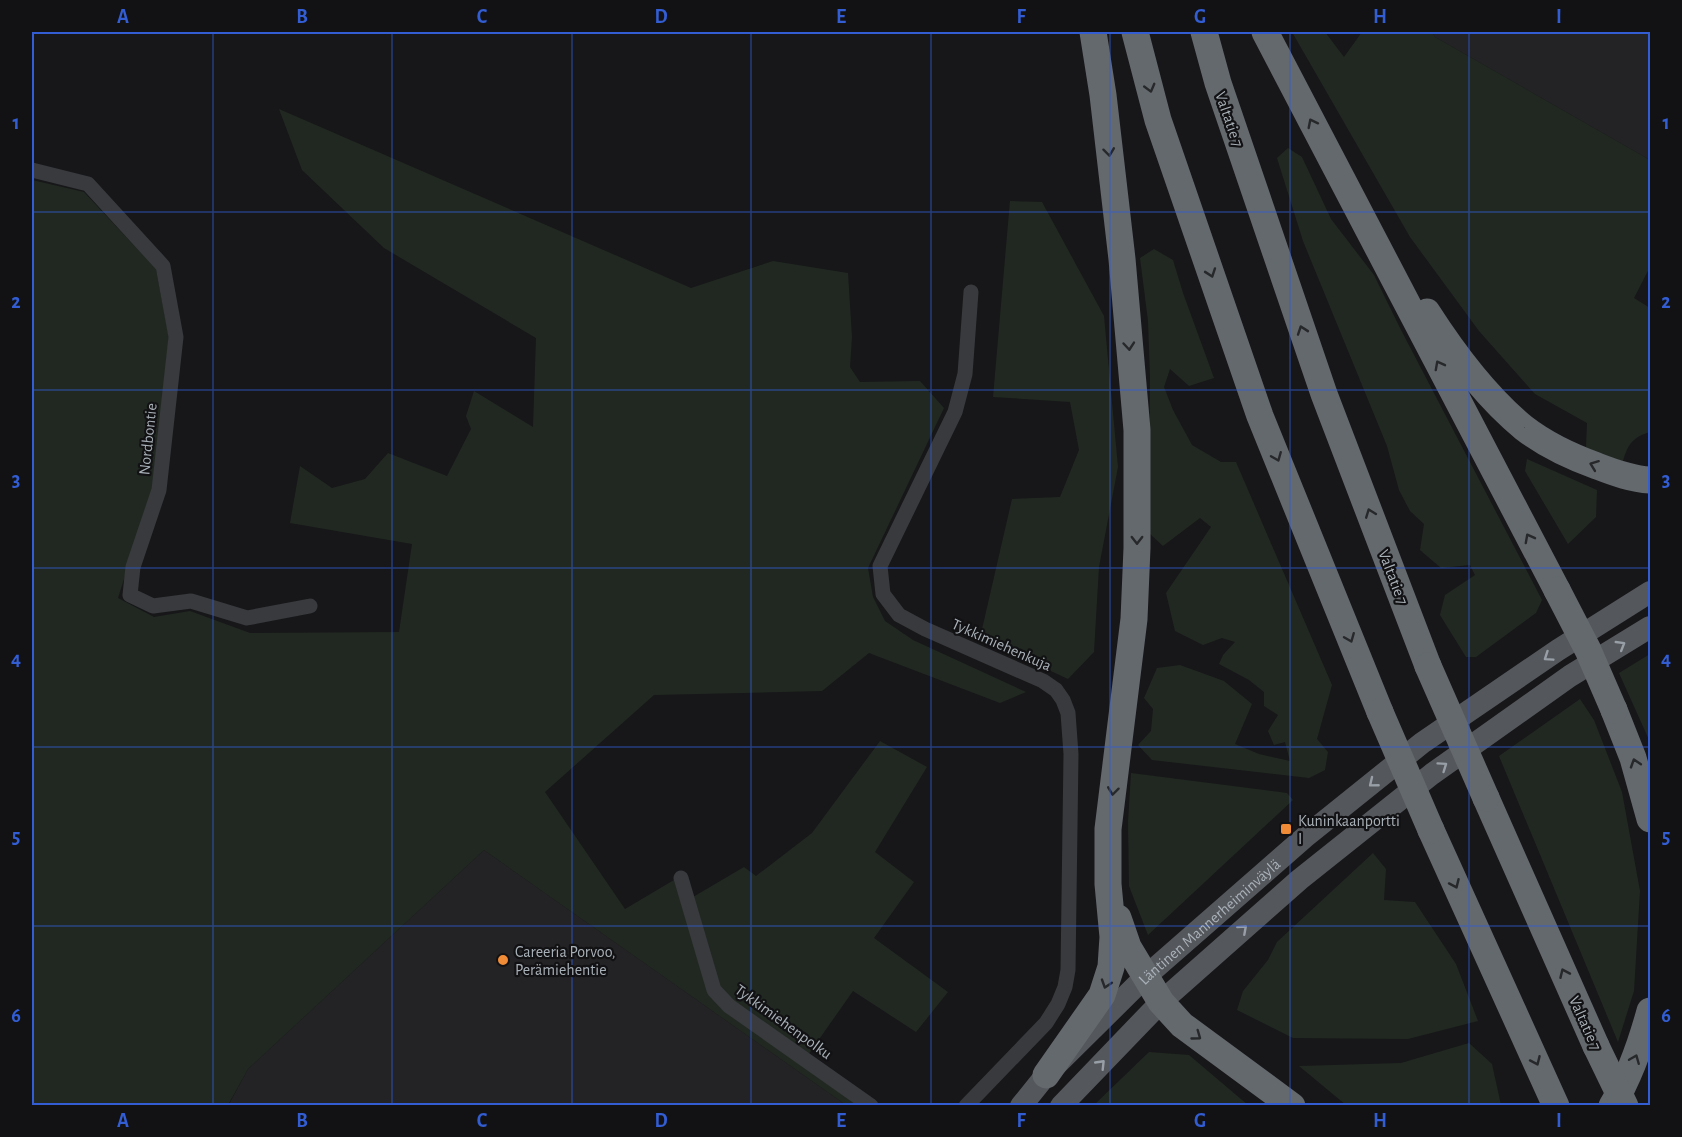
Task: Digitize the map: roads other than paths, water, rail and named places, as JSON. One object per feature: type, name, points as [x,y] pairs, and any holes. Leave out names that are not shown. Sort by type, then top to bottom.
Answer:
[{"type":"highway","points":[[1046,1076],[1102,995],[1111,967],[1113,937],[1108,884],[1108,829],[1134,619],[1137,548],[1137,430],[1122,259],[1103,95],[1093,32]]},
{"type":"highway","points":[[1135,32],[1158,120],[1260,416],[1431,831],[1556,1106]]},
{"type":"highway","name":"Valtatie 7","points":[[1204,32],[1218,83],[1324,394],[1428,666],[1596,1046],[1625,1106]]},
{"type":"highway","points":[[1265,32],[1588,650],[1634,758],[1650,819]]},
{"type":"highway","points":[[1339,175],[1431,319],[1460,359],[1494,399],[1525,429],[1575,458],[1639,480],[1650,480]]},
{"type":"highway","points":[[1108,884],[1128,947],[1161,1002],[1182,1025],[1292,1106]]},
{"type":"highway","points":[[1612,1106],[1640,1047],[1650,1011]]},
{"type":"main road","name":"Läntinen Mannerheiminväylä","points":[[1021,1106],[1046,1076],[1145,977],[1305,837],[1422,743],[1558,650],[1650,592]]},
{"type":"main road","name":"Läntinen Mannerheiminväylä","points":[[1061,1106],[1161,1002],[1299,880],[1432,774],[1570,676],[1650,627]]},
{"type":"street","name":"Nordbontie","points":[[32,170],[88,184],[163,266],[176,337],[159,490],[134,567],[130,595],[153,606],[191,601],[247,618],[310,606]]},
{"type":"street","name":"Tykkimiehenkuja","points":[[966,1106],[1046,1023],[1065,987],[1068,970],[1071,754],[1068,713],[1056,690],[1043,681],[899,615],[883,594],[880,566],[955,412],[965,374],[972,292]]},
{"type":"street","name":"Tykkimiehenpolku","points":[[681,878],[714,990],[729,1006],[871,1106]]},
{"type":"place","name":"Kuninkaanportti I","points":[[1286,829]]},
{"type":"place","name":"Careeria Porvoo, Perämiehentie","points":[[503,960]]}]
